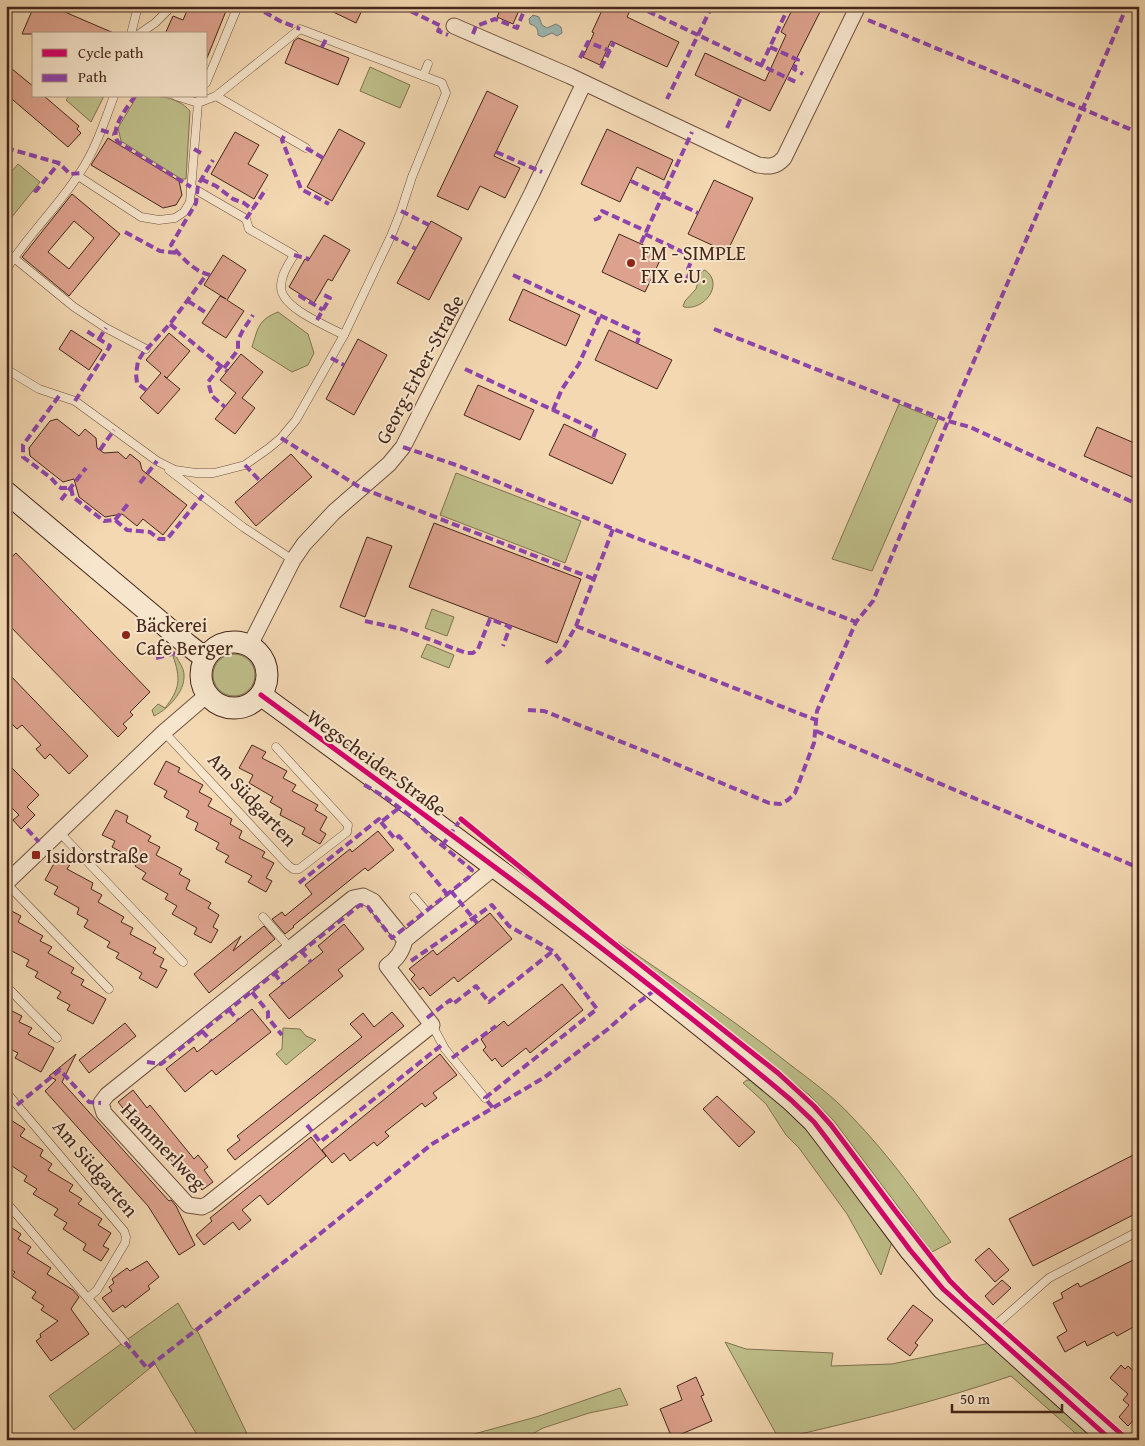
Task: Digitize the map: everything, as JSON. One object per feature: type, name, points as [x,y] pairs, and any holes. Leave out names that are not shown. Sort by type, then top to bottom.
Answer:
[{"type":"street","points":[[454,26],[768,167],[774,166],[784,158],[858,6]]},
{"type":"street","name":"Georg-Erber-Straße","points":[[250,646],[293,560],[304,544],[334,512],[389,464],[403,447],[532,193],[584,83]]},
{"type":"street","points":[[6,492],[188,646],[205,658]]},
{"type":"street","points":[[228,642],[242,642],[250,646],[263,658],[266,665],[267,681],[261,695],[248,705],[230,708],[220,705],[207,695],[201,679],[202,664],[205,658],[211,650],[228,642]]},
{"type":"street","points":[[6,883],[164,732],[207,695]]},
{"type":"street","name":"Wegscheider Straße","points":[[261,695],[495,867],[629,969],[791,1100],[814,1122],[926,1271],[988,1332],[1111,1440]]},
{"type":"street","points":[[432,1025],[387,966],[396,959],[402,950],[405,940],[495,867]]},
{"type":"street","name":"Hammerlweg","points":[[405,940],[373,901],[369,898],[358,896],[353,898],[107,1095],[101,1103],[104,1113],[188,1205],[202,1207],[432,1025]]},
{"type":"lane","points":[[6,14],[13,6]]},
{"type":"lane","points":[[132,32],[138,6]]},
{"type":"lane","points":[[142,32],[155,23],[172,6]]},
{"type":"lane","points":[[208,78],[238,6]]},
{"type":"lane","points":[[157,462],[175,470],[196,473],[214,473],[245,465],[281,438],[296,420],[344,335],[391,236],[412,177],[446,93],[442,83],[300,29],[216,96],[208,98]]},
{"type":"lane","points":[[423,76],[428,64]]},
{"type":"lane","points":[[216,96],[306,148]]},
{"type":"lane","points":[[6,270],[78,176],[91,154],[113,98]]},
{"type":"lane","points":[[78,176],[141,216],[159,220],[175,218],[184,212],[190,202],[199,100]]},
{"type":"lane","points":[[191,188],[246,219],[249,229],[294,255],[283,274],[281,287],[283,296],[302,312],[344,335]]},
{"type":"lane","points":[[14,258],[74,307],[106,328],[146,349]]},
{"type":"lane","points":[[6,369],[39,389],[75,401],[203,495],[243,527],[293,560]]},
{"type":"lane","name":"Am Südgarten","points":[[164,732],[288,865],[293,869],[300,869],[347,832],[348,825],[276,747]]},
{"type":"lane","points":[[60,833],[183,962]]},
{"type":"lane","points":[[6,883],[108,989]]},
{"type":"lane","points":[[414,897],[432,918]]},
{"type":"lane","points":[[263,917],[290,948]]},
{"type":"lane","points":[[6,986],[57,1038]]},
{"type":"lane","points":[[432,1025],[445,1049],[485,1098]]},
{"type":"lane","name":"Am Südgarten","points":[[6,1092],[124,1231],[125,1243],[97,1290],[88,1298]]},
{"type":"lane","points":[[6,1202],[125,1342]]},
{"type":"lane","points":[[988,1332],[1049,1278],[1139,1231]]},
{"type":"green space","points":[[370,67],[410,85],[400,108],[360,91]]},
{"type":"green space","points":[[68,98],[103,98],[91,122],[66,100]]},
{"type":"green space","points":[[136,98],[166,98],[185,106],[190,111],[186,179],[181,179],[121,141],[118,128]]},
{"type":"green space","points":[[18,164],[40,182],[7,223],[6,178]]},
{"type":"green space","points":[[705,270],[711,276],[713,282],[710,295],[699,305],[684,307],[685,301],[696,289],[701,272]]},
{"type":"green space","points":[[278,312],[308,334],[314,353],[308,365],[292,372],[252,347],[260,325],[266,318]]},
{"type":"green space","points":[[899,404],[938,420],[872,571],[832,559]]},
{"type":"green space","points":[[456,473],[581,521],[565,563],[440,515]]},
{"type":"green space","points":[[432,609],[454,617],[447,636],[425,628]]},
{"type":"green space","points":[[427,644],[454,655],[449,668],[421,657]]},
{"type":"green space","points":[[238,654],[246,657],[252,663],[255,675],[252,687],[246,693],[230,696],[222,693],[216,687],[213,671],[216,663],[222,657]]},
{"type":"green space","points":[[173,656],[176,656],[183,670],[184,681],[182,688],[165,709],[154,716],[152,710],[158,704],[165,708],[174,695],[178,684]]},
{"type":"green space","points":[[618,942],[747,1031],[845,1109],[891,1162],[951,1242],[932,1252],[834,1121],[809,1095]]},
{"type":"green space","points":[[283,1028],[300,1029],[306,1036],[316,1040],[286,1065],[276,1054],[282,1049]]},
{"type":"green space","points":[[747,1080],[756,1081],[806,1128],[892,1242],[881,1275],[847,1214],[799,1148],[786,1135],[766,1104],[743,1083]]},
{"type":"green space","points":[[178,1303],[192,1328],[198,1332],[250,1440],[200,1440],[155,1364],[74,1430],[49,1396]]},
{"type":"green space","points":[[725,1342],[746,1349],[833,1353],[831,1366],[892,1364],[990,1343],[1099,1440],[1083,1440],[1011,1376],[896,1410],[779,1439]]},
{"type":"green space","points":[[620,1388],[628,1405],[589,1413],[543,1428],[522,1440],[452,1440],[536,1417]]},
{"type":"water","points":[[533,15],[539,17],[542,25],[547,28],[556,24],[561,27],[562,33],[557,36],[552,33],[543,37],[538,35],[536,28],[530,24],[529,19]]},
{"type":"building","points":[[34,6],[51,6],[111,32],[32,32],[32,34],[22,34]]},
{"type":"building","points":[[189,6],[228,6],[208,56],[208,32],[166,32],[173,16],[183,20]]},
{"type":"building","points":[[321,6],[364,6],[356,23]]},
{"type":"building","points":[[502,6],[521,6],[513,24],[497,17]]},
{"type":"building","points":[[604,6],[632,6],[627,17],[679,42],[667,67],[611,41],[600,65],[583,57]]},
{"type":"building","points":[[794,6],[823,6],[770,111],[695,75],[705,53],[765,81],[786,35],[781,32]]},
{"type":"building","points":[[298,38],[349,58],[338,85],[285,63],[294,41]]},
{"type":"building","points":[[6,64],[32,85],[32,98],[46,98],[79,126],[77,129],[81,133],[68,147],[6,94]]},
{"type":"building","points":[[487,91],[518,106],[494,156],[520,168],[505,198],[480,186],[468,210],[437,196]]},
{"type":"building","points":[[339,129],[365,143],[332,201],[307,187]]},
{"type":"building","points":[[607,129],[673,160],[664,180],[637,167],[620,202],[581,184]]},
{"type":"building","points":[[235,132],[259,145],[248,164],[268,175],[254,199],[211,174]]},
{"type":"building","points":[[108,138],[179,181],[182,195],[176,205],[163,208],[91,165]]},
{"type":"building","points":[[714,180],[753,198],[727,252],[688,234]]},
{"type":"building","points":[[72,194],[120,234],[69,296],[22,257]],"holes":[[[74,221],[94,238],[69,269],[48,252]]]},
{"type":"building","points":[[431,221],[462,238],[429,300],[397,283]]},
{"type":"building","points":[[619,234],[663,254],[645,292],[602,272]]},
{"type":"building","points":[[324,235],[350,250],[332,281],[328,279],[314,303],[289,287],[305,259],[308,261]]},
{"type":"building","points":[[223,255],[246,270],[227,300],[244,311],[226,338],[202,323],[220,296],[226,299],[204,285]]},
{"type":"building","points":[[523,289],[580,315],[566,346],[509,320]]},
{"type":"building","points":[[71,330],[102,350],[89,370],[59,349]]},
{"type":"building","points":[[609,330],[672,360],[657,389],[595,360]]},
{"type":"building","points":[[169,333],[190,351],[167,378],[164,376],[180,389],[158,414],[140,398],[161,373],[146,360]]},
{"type":"building","points":[[358,339],[387,355],[354,415],[326,399]]},
{"type":"building","points":[[241,354],[263,372],[242,398],[255,408],[235,434],[215,419],[236,393],[220,380]]},
{"type":"building","points":[[478,385],[534,410],[520,440],[464,415]]},
{"type":"building","points":[[57,419],[79,436],[85,429],[96,438],[97,448],[104,453],[118,452],[126,459],[130,454],[140,462],[142,470],[187,505],[163,535],[143,519],[137,526],[122,514],[105,517],[79,497],[74,479],[63,482],[30,456],[29,448],[50,421]]},
{"type":"building","points":[[564,424],[626,454],[612,484],[549,455]]},
{"type":"building","points":[[1097,427],[1139,445],[1139,480],[1084,456]]},
{"type":"building","points":[[291,454],[312,477],[256,526],[235,502]]},
{"type":"building","points":[[434,523],[581,579],[557,643],[409,587]]},
{"type":"building","points":[[367,537],[392,546],[365,617],[340,607]]},
{"type":"building","points":[[16,553],[150,692],[130,712],[133,715],[123,724],[127,728],[118,737],[6,622],[6,562]]},
{"type":"building","points":[[6,671],[88,756],[69,774],[50,754],[45,759],[36,749],[41,745],[22,725],[17,729],[6,718]]},
{"type":"building","points":[[252,745],[266,752],[262,758],[287,771],[283,778],[296,785],[292,791],[318,805],[315,810],[327,817],[320,830],[326,834],[320,844],[302,834],[305,828],[280,815],[282,809],[270,802],[273,797],[249,783],[253,775],[239,768]]},
{"type":"building","points":[[166,761],[180,768],[178,772],[203,785],[199,792],[212,799],[208,806],[232,819],[230,824],[242,831],[239,838],[265,852],[262,857],[274,863],[266,878],[272,881],[266,892],[248,882],[252,876],[225,862],[229,856],[216,849],[219,843],[195,830],[198,823],[186,817],[189,811],[164,797],[167,791],[154,784]]},
{"type":"building","points":[[6,762],[39,795],[27,807],[35,815],[21,829],[13,820],[19,815],[6,802]]},
{"type":"building","points":[[116,810],[128,816],[126,822],[151,836],[148,841],[160,847],[156,855],[182,869],[179,874],[190,880],[186,889],[211,903],[208,908],[219,915],[213,927],[218,930],[211,943],[194,934],[197,928],[172,914],[177,906],[165,899],[168,894],[142,879],[146,873],[135,866],[138,861],[112,847],[115,841],[102,835]]},
{"type":"building","points":[[378,831],[394,850],[368,871],[365,868],[285,934],[272,919],[282,912],[285,916],[312,894],[305,885],[350,849],[352,852]]},
{"type":"building","points":[[58,856],[71,863],[67,869],[93,883],[91,889],[102,895],[98,902],[124,917],[121,922],[133,928],[130,934],[156,948],[153,953],[164,959],[160,967],[167,970],[157,988],[139,978],[142,973],[116,958],[119,953],[107,947],[110,942],[84,927],[88,920],[77,914],[79,908],[54,894],[58,887],[45,880]]},
{"type":"building","points":[[6,908],[21,916],[18,922],[43,936],[40,941],[52,947],[48,953],[74,968],[71,973],[84,980],[81,985],[106,999],[93,1024],[67,1010],[70,1005],[57,998],[61,992],[35,977],[38,972],[26,966],[29,960],[6,948]]},
{"type":"building","points":[[490,913],[512,939],[458,982],[454,977],[430,996],[423,987],[420,990],[411,979],[415,975],[409,969],[433,950],[437,955]]},
{"type":"building","points":[[344,924],[364,949],[338,970],[343,976],[289,1019],[269,995],[323,952],[318,946]]},
{"type":"building","points":[[264,926],[275,939],[209,993],[194,974],[241,936],[233,951]]},
{"type":"building","points":[[562,984],[583,1010],[530,1053],[526,1048],[502,1067],[495,1058],[492,1061],[483,1050],[486,1047],[481,1039],[504,1021],[508,1026]]},
{"type":"building","points":[[252,1009],[271,1032],[216,1075],[212,1070],[185,1092],[166,1069],[194,1047],[197,1052]]},
{"type":"building","points":[[10,1010],[22,1016],[19,1022],[32,1028],[28,1034],[54,1048],[41,1072],[15,1058],[18,1053],[6,1047],[6,1015]]},
{"type":"building","points":[[392,1012],[404,1026],[235,1160],[227,1150],[240,1140],[237,1136],[362,1037],[350,1024],[363,1013],[374,1027]]},
{"type":"building","points":[[125,1023],[136,1036],[89,1073],[79,1060]]},
{"type":"building","points":[[76,1054],[62,1082],[169,1201],[171,1200],[176,1206],[195,1245],[179,1255],[148,1206],[45,1091],[56,1080],[49,1076]]},
{"type":"building","points":[[440,1054],[457,1075],[433,1093],[437,1098],[425,1107],[422,1103],[385,1132],[389,1136],[377,1146],[374,1142],[350,1161],[344,1153],[332,1163],[322,1150]]},
{"type":"building","points":[[133,1090],[147,1108],[150,1105],[194,1159],[198,1155],[208,1167],[204,1170],[213,1182],[202,1190],[183,1167],[179,1170],[140,1123],[137,1125],[118,1102]]},
{"type":"building","points":[[717,1096],[755,1132],[739,1147],[703,1109]]},
{"type":"building","points":[[6,1117],[25,1129],[20,1136],[43,1150],[40,1156],[52,1164],[48,1170],[73,1185],[69,1191],[82,1199],[78,1204],[102,1219],[98,1225],[111,1233],[103,1246],[109,1249],[101,1261],[83,1250],[86,1244],[63,1229],[67,1223],[54,1215],[58,1209],[33,1194],[37,1189],[24,1181],[27,1176],[6,1162]]},
{"type":"building","points":[[311,1137],[326,1156],[268,1205],[260,1195],[242,1210],[251,1220],[239,1230],[233,1222],[204,1245],[196,1235],[212,1221],[210,1218]]},
{"type":"building","points":[[1139,1152],[1139,1212],[1033,1266],[1009,1219]]},
{"type":"building","points":[[6,1224],[21,1234],[18,1239],[31,1247],[27,1253],[51,1268],[47,1274],[73,1290],[79,1297],[71,1309],[89,1334],[51,1361],[36,1341],[41,1337],[40,1334],[58,1321],[41,1310],[44,1306],[32,1298],[36,1292],[12,1276],[15,1272],[6,1266]]},
{"type":"building","points":[[989,1248],[1009,1270],[995,1282],[975,1260]]},
{"type":"building","points":[[1139,1257],[1139,1324],[1117,1336],[1114,1332],[1087,1346],[1085,1341],[1065,1352],[1057,1337],[1067,1331],[1053,1303],[1063,1298],[1061,1293],[1078,1283],[1080,1287]]},
{"type":"building","points":[[147,1261],[159,1277],[148,1286],[150,1289],[125,1308],[123,1305],[113,1312],[102,1298],[112,1291],[109,1287],[114,1283],[112,1279],[127,1268],[130,1271]]},
{"type":"building","points":[[1002,1280],[1011,1288],[993,1305],[985,1296]]},
{"type":"building","points":[[913,1305],[933,1320],[915,1343],[918,1345],[910,1356],[887,1339]]},
{"type":"building","points":[[1121,1365],[1125,1369],[1128,1366],[1139,1376],[1139,1414],[1128,1426],[1119,1417],[1129,1405],[1123,1400],[1128,1394],[1110,1378]]},
{"type":"building","points":[[696,1377],[704,1395],[701,1396],[712,1421],[672,1438],[660,1409],[682,1400],[677,1386]]},
{"type":"marked path","points":[[254,6],[280,21],[300,29]]},
{"type":"marked path","points":[[370,6],[380,11],[382,6]]},
{"type":"marked path","points":[[400,6],[441,26],[438,31],[448,35]]},
{"type":"marked path","points":[[473,34],[476,26],[495,19],[517,28],[526,6]]},
{"type":"marked path","points":[[637,6],[698,35],[667,99]]},
{"type":"marked path","points":[[712,6],[698,35],[798,83]]},
{"type":"marked path","points":[[761,66],[789,6]]},
{"type":"marked path","points":[[528,710],[544,711],[769,803],[780,804],[788,800],[795,793],[814,743],[817,711],[856,622],[873,601],[948,421],[1127,6]]},
{"type":"marked path","points":[[868,20],[1139,133]]},
{"type":"marked path","points":[[322,47],[326,39]]},
{"type":"marked path","points":[[580,58],[588,42],[610,51]]},
{"type":"marked path","points":[[601,68],[614,42]]},
{"type":"marked path","points":[[770,47],[798,60],[794,69],[803,74]]},
{"type":"marked path","points":[[727,128],[741,97]]},
{"type":"marked path","points":[[134,98],[117,125],[116,137],[118,142],[191,187]]},
{"type":"marked path","points":[[101,130],[114,134]]},
{"type":"marked path","points":[[641,243],[692,132]]},
{"type":"marked path","points":[[284,136],[282,140],[301,189],[329,204]]},
{"type":"marked path","points":[[6,148],[59,163],[70,174],[81,173]]},
{"type":"marked path","points":[[306,148],[323,158]]},
{"type":"marked path","points":[[194,149],[203,154]]},
{"type":"marked path","points":[[496,152],[542,172]]},
{"type":"marked path","points":[[210,275],[193,267],[171,245],[196,203],[198,185],[213,160]]},
{"type":"marked path","points":[[34,190],[36,191],[59,163]]},
{"type":"marked path","points":[[201,179],[216,186],[233,199],[244,203],[253,210]]},
{"type":"marked path","points":[[631,181],[698,213]]},
{"type":"marked path","points":[[246,219],[266,189]]},
{"type":"marked path","points":[[401,211],[429,225]]},
{"type":"marked path","points":[[594,220],[599,218],[602,211],[646,231]]},
{"type":"marked path","points":[[125,232],[160,251],[178,253]]},
{"type":"marked path","points":[[645,234],[693,257],[688,269],[690,272],[687,279]]},
{"type":"marked path","points":[[391,236],[416,249]]},
{"type":"marked path","points":[[294,255],[309,259]]},
{"type":"marked path","points":[[146,390],[137,383],[138,361],[170,324],[207,274]]},
{"type":"marked path","points":[[513,275],[640,334],[637,343]]},
{"type":"marked path","points":[[317,320],[330,298],[320,293]]},
{"type":"marked path","points":[[301,295],[323,310]]},
{"type":"marked path","points":[[188,301],[208,314]]},
{"type":"marked path","points":[[224,368],[238,350],[238,340],[253,315]]},
{"type":"marked path","points":[[553,410],[562,389],[579,364],[600,316]]},
{"type":"marked path","points":[[170,324],[227,371]]},
{"type":"marked path","points":[[99,339],[106,328]]},
{"type":"marked path","points":[[714,329],[948,421],[970,427],[1139,505]]},
{"type":"marked path","points":[[75,401],[110,346],[85,330]]},
{"type":"marked path","points":[[331,358],[344,365]]},
{"type":"marked path","points":[[221,366],[208,382],[212,396],[225,407]]},
{"type":"marked path","points":[[465,369],[596,430],[593,438]]},
{"type":"marked path","points":[[59,396],[23,445],[23,457],[61,488],[71,488],[73,497],[104,521],[115,520],[127,530],[150,532],[159,539],[167,539],[203,495]]},
{"type":"marked path","points":[[100,450],[114,430]]},
{"type":"marked path","points":[[281,438],[361,488],[594,579]]},
{"type":"marked path","points":[[403,447],[459,466],[613,529],[856,622]]},
{"type":"marked path","points":[[140,483],[157,461]]},
{"type":"marked path","points":[[245,465],[260,481]]},
{"type":"marked path","points":[[61,500],[86,468]]},
{"type":"marked path","points":[[115,520],[128,504]]},
{"type":"marked path","points":[[546,663],[563,649],[576,626],[613,529]]},
{"type":"marked path","points":[[365,621],[402,629],[466,653],[473,653],[478,649],[490,619],[510,627],[503,646]]},
{"type":"marked path","points":[[576,626],[816,720]]},
{"type":"marked path","points":[[156,658],[176,653]]},
{"type":"marked path","points":[[816,731],[1139,868]]},
{"type":"marked path","points":[[147,1062],[161,1064],[360,905],[368,907],[392,938],[469,877],[472,870],[410,816],[388,799],[363,784]]},
{"type":"marked path","points":[[299,883],[379,819],[381,822],[399,808]]},
{"type":"marked path","points":[[442,846],[461,819],[465,822]]},
{"type":"marked path","points":[[381,822],[395,839],[399,836],[447,894]]},
{"type":"marked path","points":[[27,829],[39,842]]},
{"type":"marked path","points":[[451,891],[477,923]]},
{"type":"marked path","points":[[411,961],[492,905],[509,926],[553,951],[597,1009],[485,1098],[493,1108]]},
{"type":"marked path","points":[[301,951],[311,962]]},
{"type":"marked path","points":[[427,1018],[450,1000],[453,1004],[476,986],[489,1002],[553,951]]},
{"type":"marked path","points":[[274,973],[283,984]]},
{"type":"marked path","points":[[125,1342],[147,1368],[432,1144],[545,1077],[655,990]]},
{"type":"marked path","points":[[252,992],[268,1012],[268,1018],[282,1035]]},
{"type":"marked path","points":[[229,1010],[238,1020]]},
{"type":"marked path","points":[[452,1058],[496,1026]]},
{"type":"marked path","points":[[202,1031],[211,1041]]},
{"type":"marked path","points":[[307,1125],[320,1142],[443,1044]]},
{"type":"marked path","points":[[17,1105],[60,1070],[89,1102],[101,1103]]},
{"type":"cycle path","points":[[261,695],[463,843],[596,944],[791,1100],[814,1122],[910,1250],[943,1289],[1111,1440]]},
{"type":"cycle path","points":[[461,819],[607,938],[778,1073],[814,1106],[831,1125],[950,1281],[1128,1440]]},
{"type":"place","name":"FM - SIMPLE FIX e.U.","points":[[631,263]]},
{"type":"place","name":"Bäckerei Cafe Berger","points":[[126,635]]},
{"type":"place","name":"Isidorstraße","points":[[36,855]]}]
